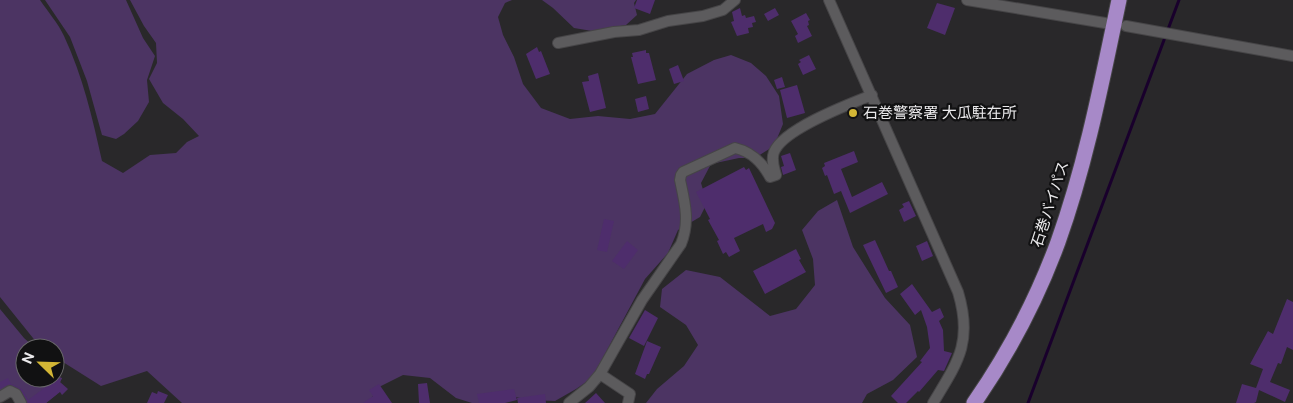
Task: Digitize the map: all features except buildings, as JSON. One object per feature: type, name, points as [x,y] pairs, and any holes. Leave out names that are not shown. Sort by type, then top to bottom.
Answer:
[{"type":"highway","name":"石巻バイパス","points":[[974,403],[1014,338],[1039,288],[1058,243],[1075,190],[1088,140],[1118,0]]},
{"type":"street","points":[[829,0],[958,292],[964,313],[965,334],[960,355],[933,403]]},
{"type":"street","points":[[967,0],[1105,23]]},
{"type":"street","points":[[558,44],[573,39],[586,39],[614,32],[639,30],[668,21],[703,16],[723,10],[732,1]]},
{"type":"street","points":[[1126,26],[1293,56]]},
{"type":"street","points":[[569,403],[589,387],[600,374],[642,300],[678,249],[686,234],[687,220],[680,175],[735,148],[749,153],[758,160],[770,177],[776,175],[772,158],[777,146],[784,138],[806,125],[872,96]]},
{"type":"street","points":[[600,374],[630,394],[628,403]]},
{"type":"street","points":[[0,396],[10,392],[16,394],[22,403]]},
{"type":"shaded area","points":[[0,0],[40,0],[53,18],[64,36],[77,66],[91,112],[102,161],[123,173],[150,155],[176,153],[187,142],[199,136],[183,119],[163,103],[149,79],[157,63],[156,43],[130,0],[512,0],[505,3],[498,17],[503,35],[514,57],[523,84],[541,108],[570,119],[598,116],[630,119],[655,114],[687,74],[714,60],[731,55],[751,63],[766,76],[779,96],[783,124],[774,146],[755,158],[739,158],[711,164],[701,183],[707,203],[700,217],[678,230],[668,253],[645,279],[592,378],[555,401],[530,400],[505,395],[482,403],[472,403],[456,398],[430,378],[403,375],[379,387],[368,403],[182,403],[147,371],[101,386],[65,363],[65,338],[33,338],[0,297]]},
{"type":"shaded area","points":[[45,0],[126,0],[143,38],[155,56],[147,80],[149,102],[138,121],[116,139],[102,135],[87,81],[70,37]]},
{"type":"shaded area","points":[[542,0],[636,0],[634,3],[637,15],[626,25],[592,31],[574,28]]},
{"type":"shaded area","points":[[837,200],[853,247],[885,298],[910,325],[917,357],[893,380],[867,394],[862,403],[646,403],[657,389],[684,366],[698,345],[686,325],[660,307],[662,289],[686,270],[720,277],[770,316],[796,309],[815,285],[813,259],[802,230],[818,211]]},
{"type":"shaded area","points":[[0,309],[24,338],[15,338],[15,388],[57,388],[55,393],[57,394],[46,403],[25,403],[18,391],[0,393]]},
{"type":"waterway","points":[[1028,403],[1179,0]]},
{"type":"place","name":"石巻警察署 大瓜駐在所","points":[[853,113]]}]
